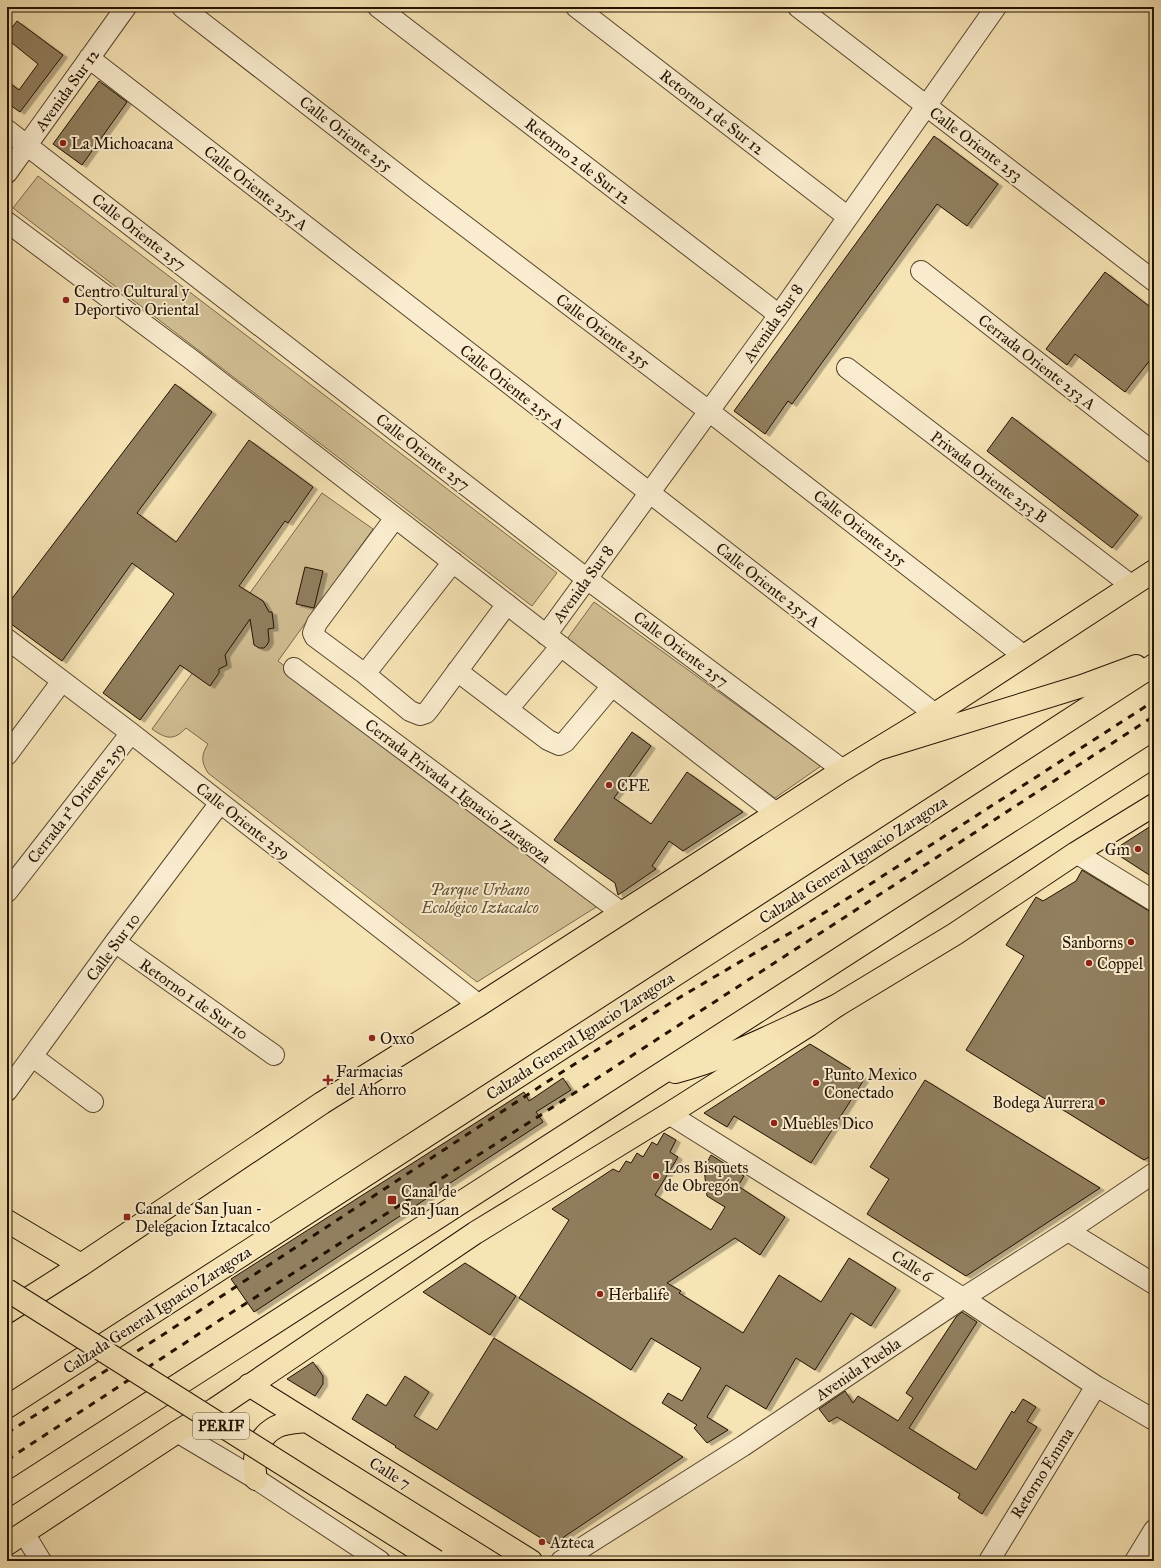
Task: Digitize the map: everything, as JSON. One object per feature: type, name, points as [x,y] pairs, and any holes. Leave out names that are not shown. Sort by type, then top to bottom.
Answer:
[{"type":"main road","points":[[7,1312],[81,1265],[322,1103],[622,913],[843,770],[935,714],[1154,571]]},
{"type":"main road","points":[[878,750],[1082,686],[1154,659]]},
{"type":"main road","name":"Calzada General Ignacio Zaragoza","points":[[7,1407],[1154,665]]},
{"type":"main road","points":[[7,1495],[1154,756]]},
{"type":"main road","points":[[16,1539],[476,1234],[669,1114],[809,1025],[836,1006],[955,934],[1076,853],[1154,805]]},
{"type":"main road","points":[[653,1078],[694,1067],[739,1050],[836,1006]]},
{"type":"main road","points":[[7,1220],[81,1265]]},
{"type":"main road","name":"PERIF","points":[[7,1290],[436,1561]]},
{"type":"main road","name":"Calle 7","points":[[250,1385],[531,1561]]},
{"type":"main road","points":[[256,1479],[254,1466],[255,1454],[259,1443],[266,1434],[276,1427],[307,1421]]},
{"type":"street","name":"Avenida Sur 12","points":[[7,173],[126,7]]},
{"type":"street","name":"Calle Oriente 255","points":[[182,7],[419,192],[710,412],[1024,656]]},
{"type":"street","name":"Retorno 2 de Sur 12","points":[[378,7],[779,315]]},
{"type":"street","name":"Retorno 1 de Sur 12","points":[[576,7],[848,217]]},
{"type":"street","name":"Calle Oriente 253","points":[[798,7],[1154,281]]},
{"type":"street","name":"Avenida Sur 8","points":[[508,709],[553,640],[587,579],[710,412],[996,7]]},
{"type":"street","name":"Calle Oriente 255 A","points":[[89,58],[935,714]]},
{"type":"street","name":"Calle Oriente 257","points":[[7,130],[587,579],[843,770]]},
{"type":"street","points":[[7,222],[192,360],[776,813]]},
{"type":"street","name":"Cerrada Oriente 253 A","points":[[921,271],[1154,453]]},
{"type":"street","name":"Privada Oriente 253 B","points":[[847,368],[1132,586]]},
{"type":"street","points":[[395,518],[318,622],[313,633],[315,637],[365,674],[410,711],[420,715],[426,713],[507,604]]},
{"type":"street","points":[[365,674],[453,562]]},
{"type":"street","name":"Calle Oriente 259","points":[[7,639],[131,733],[478,1005]]},
{"type":"street","name":"Cerrada Privada 1 Ignacio Zaragoza","points":[[294,668],[622,913]]},
{"type":"street","points":[[457,671],[548,740],[559,745],[565,742],[612,686]]},
{"type":"street","points":[[7,755],[62,681]]},
{"type":"street","name":"Cerrada 1ª Oriente 259","points":[[7,892],[131,733]]},
{"type":"street","name":"Calle Sur 10","points":[[7,1091],[115,942],[220,803]]},
{"type":"street","points":[[1076,853],[1154,901]]},
{"type":"street","name":"Retorno 1 de Sur 10","points":[[115,942],[274,1055]]},
{"type":"street","points":[[33,1057],[93,1102]]},
{"type":"street","name":"Calle 6","points":[[669,1114],[963,1298],[1096,1386],[1154,1420]]},
{"type":"street","name":"Avenida Puebla","points":[[561,1561],[743,1446],[963,1298],[1068,1231],[1154,1173]]},
{"type":"street","points":[[1068,1231],[1154,1284]]},
{"type":"street","name":"Retorno Emma","points":[[989,1561],[1096,1386]]},
{"type":"street","points":[[177,1432],[256,1479],[380,1561]]},
{"type":"street","points":[[1135,1561],[1154,1530]]},
{"type":"street","points":[[16,1539],[41,1561]]},
{"type":"green space","points":[[38,176],[557,573],[532,606],[13,208]]},
{"type":"green space","name":"Parque Urbano Ecológico Iztacalco","points":[[322,493],[373,529],[278,661],[601,904],[477,982],[208,773],[203,762],[203,755],[208,744],[186,728],[174,737],[166,737],[152,729]]},
{"type":"green space","points":[[594,602],[821,766],[775,798],[564,643]]},
{"type":"building","points":[[17,21],[63,55],[20,112],[7,103],[7,81],[19,90],[38,64],[7,39],[7,34]]},
{"type":"building","points":[[99,81],[127,102],[82,165],[53,144]]},
{"type":"building","points":[[934,136],[998,184],[967,226],[937,204],[792,404],[788,401],[765,434],[734,411]]},
{"type":"building","points":[[1105,272],[1154,310],[1154,355],[1125,392],[1075,354],[1067,365],[1046,349]]},
{"type":"building","points":[[175,384],[212,412],[137,513],[176,542],[249,440],[313,487],[288,523],[285,521],[239,586],[263,601],[269,612],[272,612],[274,628],[268,629],[269,641],[267,645],[264,648],[259,648],[254,645],[250,619],[225,655],[227,665],[219,669],[219,673],[210,686],[180,665],[140,720],[103,693],[174,594],[132,563],[62,661],[7,621],[7,605]]},
{"type":"building","points":[[1012,417],[1138,515],[1112,548],[987,451]]},
{"type":"building","points":[[305,567],[323,571],[314,608],[296,604]]},
{"type":"building","name":"CFE","points":[[632,732],[651,746],[614,798],[651,824],[687,772],[743,812],[683,851],[669,841],[652,866],[656,869],[618,895],[615,883],[554,840]]},
{"type":"building","points":[[1154,824],[1154,878],[1112,851]]},
{"type":"building","points":[[1082,870],[1154,914],[1154,1154],[1144,1160],[966,1050],[1024,956],[1006,945],[1036,897],[1043,901],[1076,881]]},
{"type":"building","points":[[810,1044],[865,1078],[811,1163],[734,1116],[727,1127],[704,1113]]},
{"type":"building","points":[[563,1078],[571,1090],[536,1112],[543,1122],[254,1312],[231,1279],[524,1092],[529,1101]]},
{"type":"building","points":[[925,1080],[1100,1188],[966,1276],[867,1214],[889,1179],[870,1167]]},
{"type":"building","points":[[664,1133],[676,1140],[670,1152],[678,1157],[655,1195],[711,1230],[725,1207],[707,1196],[704,1168],[711,1155],[744,1176],[738,1186],[785,1217],[760,1255],[735,1238],[667,1283],[681,1291],[679,1293],[743,1333],[779,1275],[821,1302],[849,1258],[896,1288],[871,1326],[851,1313],[815,1370],[796,1358],[766,1409],[726,1385],[707,1417],[728,1430],[707,1443],[694,1428],[697,1425],[662,1403],[668,1393],[682,1401],[701,1368],[651,1338],[631,1370],[519,1298],[569,1220],[552,1209],[613,1169],[619,1172],[626,1161],[631,1163],[637,1153],[643,1157],[652,1142],[657,1145]]},
{"type":"building","points":[[465,1263],[516,1296],[490,1335],[423,1292]]},
{"type":"building","points":[[962,1312],[977,1322],[909,1428],[976,1470],[1012,1411],[1014,1413],[1023,1399],[1036,1407],[1027,1421],[1037,1427],[982,1514],[958,1498],[960,1494],[837,1417],[829,1422],[819,1409],[845,1391],[853,1403],[858,1396],[898,1421],[913,1398],[906,1393],[956,1317]]},
{"type":"building","points":[[494,1338],[683,1457],[552,1545],[352,1419],[367,1394],[386,1406],[405,1376],[429,1392],[414,1416],[437,1430]]},
{"type":"building","points":[[313,1362],[323,1376],[323,1384],[315,1396],[287,1379]]},
{"type":"railway","points":[[7,1433],[161,1336],[556,1076],[672,1002],[806,924],[861,890],[1154,701]]},
{"type":"railway","points":[[7,1460],[223,1318],[533,1120],[1154,716]]},
{"type":"place","name":"La Michoacana","points":[[63,143]]},
{"type":"place","name":"Centro Cultural y Deportivo Oriental","points":[[66,300]]},
{"type":"place","name":"CFE","points":[[609,785]]},
{"type":"place","name":"Gm","points":[[1138,849]]},
{"type":"place","name":"Sanborns","points":[[1131,942]]},
{"type":"place","name":"Coppel","points":[[1089,963]]},
{"type":"place","name":"Oxxo","points":[[372,1038]]},
{"type":"place","name":"Farmacias del Ahorro","points":[[328,1080]]},
{"type":"place","name":"Punto Mexico Conectado","points":[[816,1083]]},
{"type":"place","name":"Bodega Aurrera","points":[[1102,1102]]},
{"type":"place","name":"Muebles Dico","points":[[774,1123]]},
{"type":"place","name":"Los Bisquets de Obregón","points":[[656,1176]]},
{"type":"place","name":"Canal de San Juan","points":[[392,1200]]},
{"type":"place","name":"Canal de San Juan - Delegacion Iztacalco","points":[[127,1217]]},
{"type":"place","name":"Herbalife","points":[[600,1294]]},
{"type":"place","name":"Azteca","points":[[542,1542]]}]
